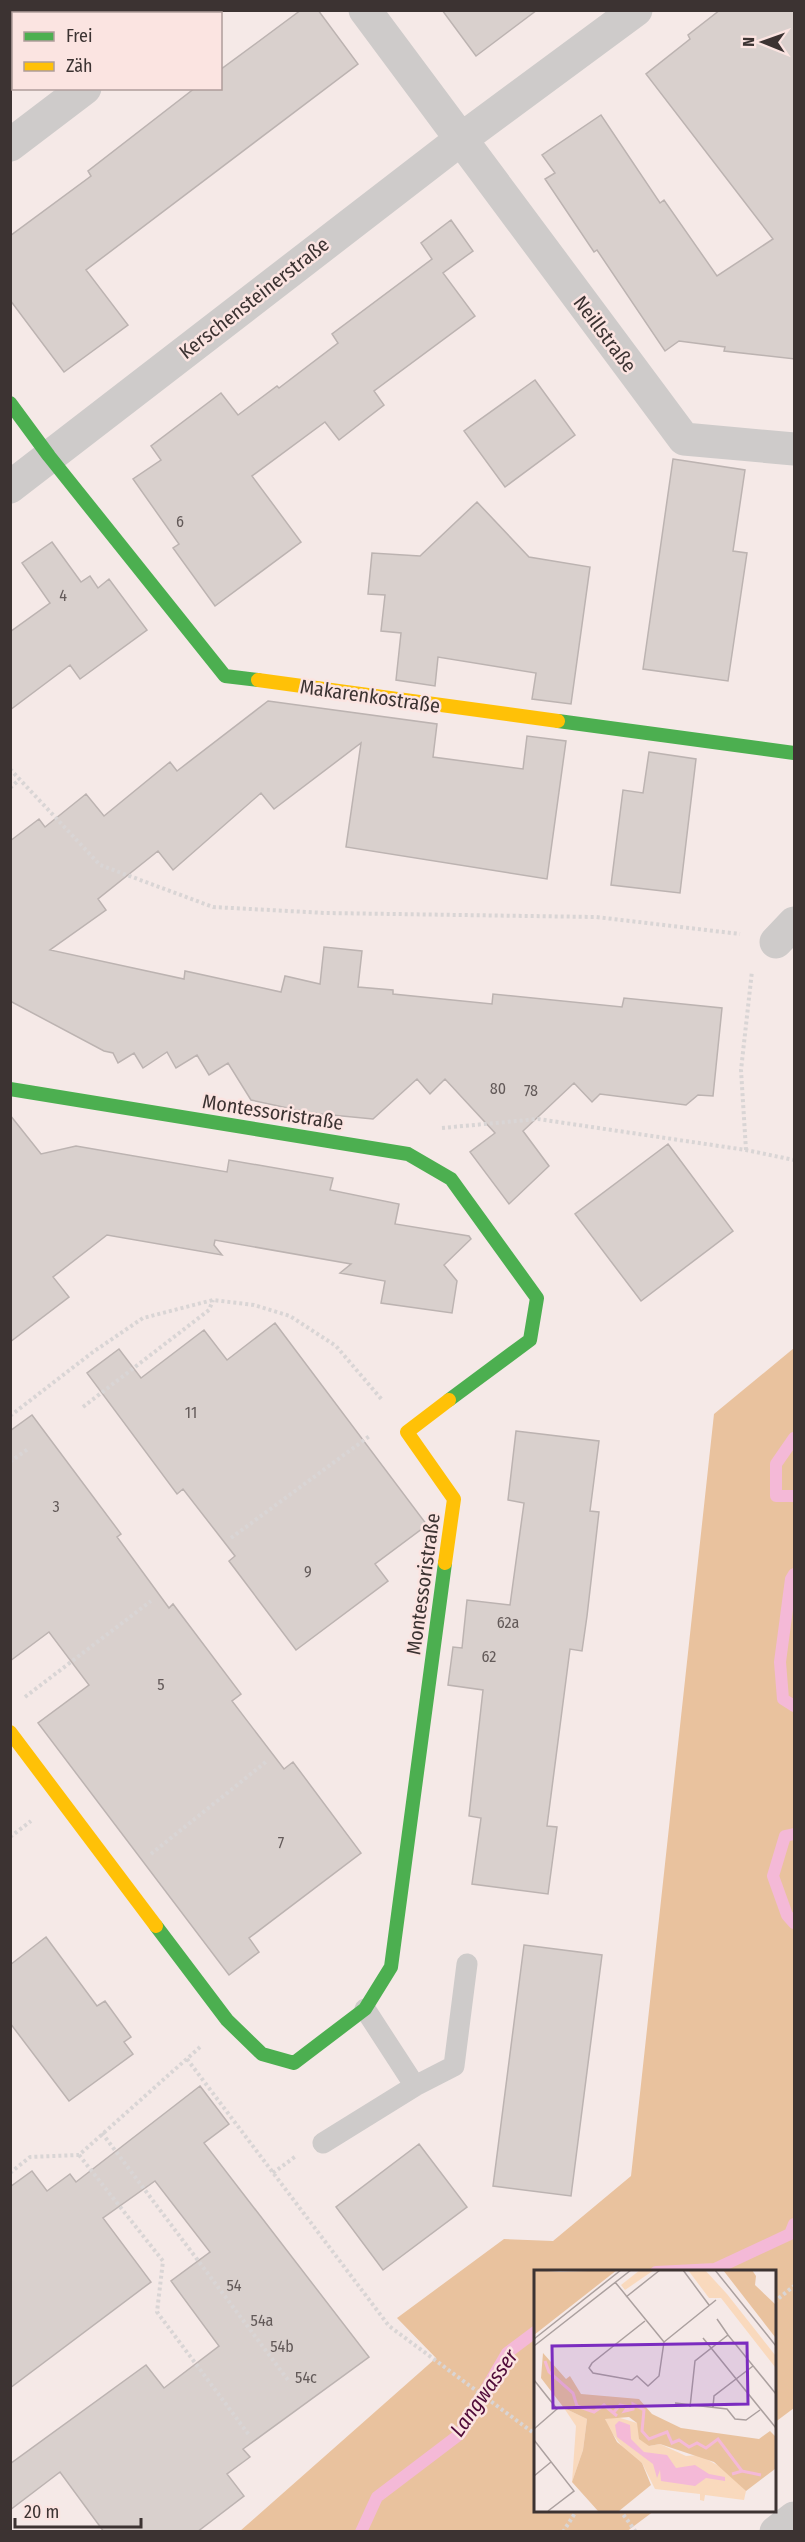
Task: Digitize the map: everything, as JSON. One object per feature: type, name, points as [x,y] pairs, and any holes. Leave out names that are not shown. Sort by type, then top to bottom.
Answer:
[{"type":"street","points":[[364,10],[460,140]]},
{"type":"street","name":"Kerschensteinerstraße","points":[[10,487],[460,140],[636,10]]},
{"type":"street","points":[[10,145],[82,90]]},
{"type":"street","name":"Neillstraße","points":[[460,140],[684,439],[795,449]]},
{"type":"street","points":[[10,404],[49,456]]},
{"type":"street","name":"Makarenkostraße","points":[[49,456],[225,676],[795,753]]},
{"type":"street","name":"Montessoristraße","points":[[10,1089],[408,1154],[451,1179],[537,1298],[530,1340],[407,1432],[454,1499],[391,1967],[366,2009],[294,2063],[262,2054],[227,2020],[10,1732]]},
{"type":"street","points":[[776,2532],[795,2518]]},
{"type":"lane","points":[[323,2143],[415,2086],[454,2066],[467,1964]]},
{"type":"lane","points":[[366,2009],[415,2086]]},
{"type":"path","points":[[10,769],[100,865],[213,907],[326,913],[596,917],[779,938]]},
{"type":"path","points":[[10,788],[19,780]]},
{"type":"path","points":[[746,1150],[741,1070],[753,960],[779,938]]},
{"type":"path","points":[[408,1154],[410,1132],[538,1119],[746,1150],[795,1160]]},
{"type":"path","points":[[10,1416],[93,1352],[142,1318],[213,1300],[254,1305],[290,1316],[336,1346],[407,1432]]},
{"type":"path","points":[[83,1407],[209,1310],[213,1300]]},
{"type":"path","points":[[231,1538],[396,1417]]},
{"type":"path","points":[[10,1462],[28,1449]]},
{"type":"path","points":[[20,1701],[151,1601]]},
{"type":"path","points":[[120,1878],[267,1761]]},
{"type":"path","points":[[10,2173],[30,2157],[79,2155],[187,2059],[227,2020]]},
{"type":"path","points":[[187,2059],[389,2326],[534,2433]]},
{"type":"path","points":[[102,2133],[288,2380]]},
{"type":"path","points":[[79,2155],[163,2261],[157,2312],[249,2435]]},
{"type":"path","points":[[775,2301],[795,2286]]},
{"type":"path","points":[[563,2532],[576,2512]]},
{"type":"path","points":[[621,2512],[636,2532]]},
{"type":"shaded area","points":[[794,1348],[794,2408],[775,2422],[775,2270],[534,2270],[534,2512],[653,2512],[626,2532],[240,2531],[436,2358],[397,2318],[504,2239],[553,2241],[631,2176],[714,1414]]},
{"type":"building","points":[[301,10],[318,10],[358,64],[86,270],[128,325],[64,372],[10,300],[10,236],[91,176],[88,171],[192,90],[222,90],[222,69]]},
{"type":"building","points":[[442,10],[537,10],[476,56]]},
{"type":"building","points":[[720,10],[795,10],[795,359],[724,351],[725,347],[679,341],[665,351],[597,250],[594,252],[545,179],[555,173],[542,155],[601,115],[660,203],[664,200],[717,276],[773,239],[646,74],[690,39],[688,35]]},
{"type":"building","points":[[451,220],[473,251],[443,273],[475,316],[374,391],[384,405],[339,440],[325,422],[252,476],[301,542],[215,606],[173,548],[179,544],[133,479],[161,460],[151,446],[221,393],[238,415],[277,386],[279,388],[338,343],[332,334],[432,259],[421,243]]},
{"type":"building","points":[[535,380],[575,435],[505,487],[464,431]]},
{"type":"building","points":[[673,459],[745,470],[733,551],[747,553],[728,681],[643,669]]},
{"type":"building","points":[[477,502],[529,557],[590,567],[571,704],[532,699],[536,673],[438,657],[435,686],[396,680],[401,633],[381,631],[385,595],[368,594],[372,553],[420,556]]},
{"type":"building","points":[[52,542],[81,582],[90,576],[98,588],[109,579],[147,630],[80,679],[70,665],[10,710],[10,632],[50,603],[22,563]]},
{"type":"building","points":[[268,701],[437,724],[433,757],[523,769],[527,736],[566,741],[547,879],[346,847],[361,743],[274,809],[261,793],[173,870],[158,851],[98,899],[106,910],[50,950],[184,979],[185,971],[281,992],[285,976],[320,984],[324,947],[362,951],[358,987],[393,990],[393,994],[492,1004],[493,994],[622,1007],[624,998],[722,1008],[713,1096],[698,1095],[686,1105],[600,1094],[592,1102],[574,1083],[523,1131],[549,1166],[509,1204],[470,1152],[495,1133],[445,1079],[430,1094],[417,1079],[373,1119],[311,1113],[251,1100],[228,1063],[209,1075],[197,1055],[176,1068],[167,1052],[143,1068],[134,1053],[118,1063],[113,1053],[104,1051],[10,1001],[10,841],[39,819],[45,827],[86,794],[104,816],[170,762],[177,771]]},
{"type":"building","points":[[649,752],[696,759],[680,893],[611,885],[623,790],[643,793]]},
{"type":"building","points":[[10,1115],[41,1154],[76,1146],[227,1172],[229,1160],[333,1178],[330,1190],[399,1204],[395,1224],[469,1236],[471,1239],[444,1265],[457,1281],[452,1313],[381,1303],[385,1281],[340,1273],[351,1264],[215,1240],[214,1245],[222,1255],[107,1235],[53,1277],[69,1297],[10,1342]]},
{"type":"building","points":[[668,1144],[733,1231],[641,1301],[575,1214]]},
{"type":"building","points":[[275,1323],[427,1525],[375,1564],[388,1581],[296,1650],[229,1561],[235,1556],[183,1489],[177,1494],[87,1373],[119,1349],[141,1378],[204,1330],[227,1360]]},
{"type":"building","points":[[32,1415],[121,1534],[117,1537],[169,1608],[173,1604],[241,1694],[232,1701],[284,1769],[293,1762],[361,1853],[249,1938],[259,1952],[229,1975],[38,1723],[89,1685],[49,1632],[10,1661],[10,1431]]},
{"type":"building","points":[[516,1431],[599,1441],[590,1511],[599,1512],[587,1616],[582,1651],[570,1649],[547,1826],[557,1827],[548,1894],[472,1884],[481,1818],[469,1816],[483,1690],[448,1685],[453,1647],[462,1648],[467,1600],[510,1605],[524,1503],[508,1500]]},
{"type":"building","points":[[46,1937],[97,2006],[105,2001],[131,2037],[124,2042],[133,2054],[69,2101],[10,2023],[10,1965]]},
{"type":"building","points":[[524,1945],[602,1955],[571,2196],[493,2186]]},
{"type":"building","points":[[200,2086],[229,2124],[204,2143],[369,2357],[243,2449],[250,2457],[227,2474],[244,2496],[197,2532],[104,2532],[60,2472],[10,2510],[10,2464],[146,2365],[164,2388],[219,2346],[171,2281],[210,2252],[155,2181],[103,2218],[151,2282],[10,2388],[10,2187],[32,2171],[47,2191],[70,2174],[76,2182]]},
{"type":"building","points":[[419,2144],[467,2207],[383,2270],[336,2207]]},
{"type":"waterway","name":"Langwasser","points":[[794,1438],[776,1464],[776,1496],[794,1496]]},
{"type":"waterway","name":"Langwasser","points":[[794,1574],[791,1579],[780,1662],[783,1699],[794,1706]]},
{"type":"waterway","name":"Langwasser","points":[[794,1834],[785,1836],[773,1876],[787,1915],[794,1923]]},
{"type":"waterway","name":"Langwasser","points":[[695,2270],[715,2269],[790,2234],[794,2224]]},
{"type":"waterway","name":"Langwasser","points":[[361,2532],[377,2497],[460,2434],[507,2353],[534,2333]]},
{"type":"traffic: fast","points":[[10,403],[49,456],[225,676],[258,680]]},
{"type":"traffic: fast","points":[[558,721],[794,753]]},
{"type":"traffic: fast","points":[[10,1089],[408,1154],[451,1179],[537,1298],[530,1340],[449,1400]]},
{"type":"traffic: fast","points":[[156,1926],[227,2020],[262,2054],[294,2063],[365,2009],[391,1967],[445,1563]]},
{"type":"traffic: slow","points":[[258,680],[558,721]]},
{"type":"traffic: slow","points":[[445,1563],[454,1499],[407,1432],[449,1400]]},
{"type":"traffic: slow","points":[[10,1732],[156,1926]]}]
